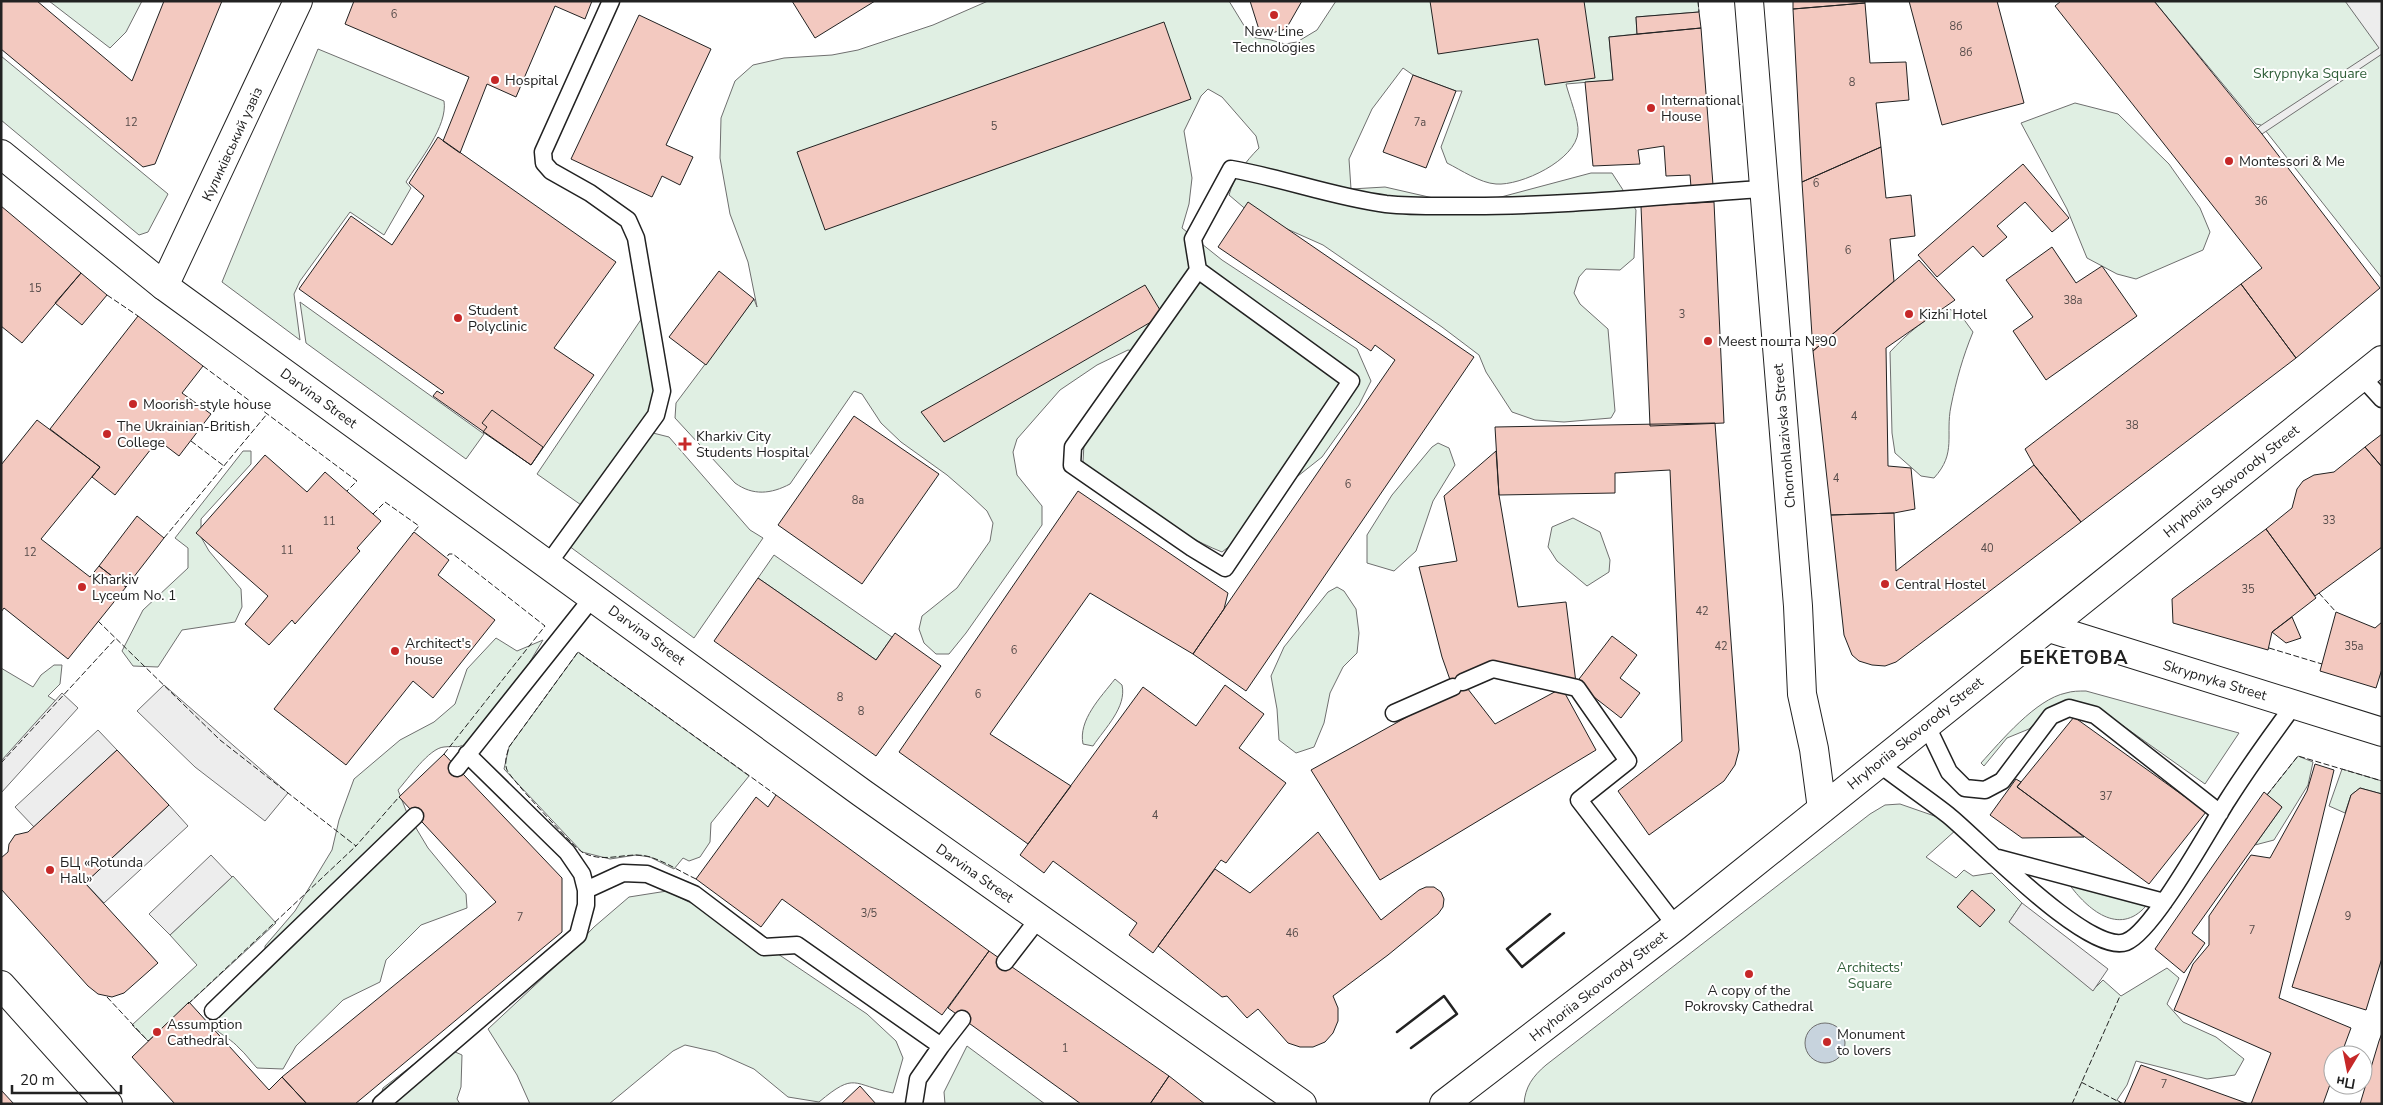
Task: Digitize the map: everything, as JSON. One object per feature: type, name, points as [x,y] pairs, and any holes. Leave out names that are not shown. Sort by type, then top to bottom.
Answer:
[{"type":"street","name":"Куликівський узвіз","points":[[164,286],[298,1]]},
{"type":"street","name":"Chornohlazivska Street","points":[[1748,1],[1796,588],[1802,694],[1814,748],[1822,809]]},
{"type":"street","name":"Darvina Street","points":[[1,154],[164,286],[862,793],[1302,1104]]},
{"type":"street","name":"Hryhoriia Skovorody Street","points":[[1444,1104],[1676,926],[2034,636],[2049,628],[2382,360]]},
{"type":"street","name":"Skrypnyka Street","points":[[2049,628],[2382,732]]},
{"type":"street","points":[[1,985],[108,1104]]},
{"type":"lane","points":[[548,564],[656,416],[662,391],[636,238],[628,220],[590,193],[551,171],[544,163],[543,152],[611,1]]},
{"type":"lane","points":[[1198,270],[1351,381],[1225,568],[1192,548],[1072,465],[1072,447],[1198,270],[1193,239],[1231,169],[1264,175],[1341,197],[1388,204],[1546,206],[1621,198],[1763,190]]},
{"type":"lane","points":[[2361,376],[2382,399]]},
{"type":"lane","points":[[457,768],[593,597]]},
{"type":"lane","points":[[1394,713],[1492,669],[1577,688],[1628,761],[1579,800],[1676,926]]},
{"type":"lane","points":[[1878,764],[1948,815],[2056,912],[2084,929],[2115,944],[2126,942],[2135,936],[2164,902],[2220,813],[2294,705]]},
{"type":"lane","points":[[1926,724],[1949,772],[1966,788],[1985,790],[2002,781],[2051,716],[2069,708],[2095,715],[2220,813]]},
{"type":"lane","points":[[381,1104],[578,935],[586,905],[586,890],[582,874],[567,852],[467,754]]},
{"type":"lane","points":[[213,1011],[416,816]]},
{"type":"lane","points":[[1993,856],[2164,902]]},
{"type":"lane","points":[[586,890],[624,873],[647,874],[694,894],[764,947],[797,945],[941,1046]]},
{"type":"lane","points":[[1006,962],[1039,918]]},
{"type":"lane","points":[[914,1104],[918,1079],[962,1019]]},
{"type":"green space","points":[[49,1],[142,1],[126,32],[110,48]]},
{"type":"green space","points":[[988,1],[1229,1],[1251,37],[1285,44],[1297,42],[1317,30],[1336,1],[1698,1],[1699,12],[1636,17],[1637,34],[1609,37],[1613,80],[1566,84],[1578,127],[1575,142],[1558,161],[1532,176],[1519,181],[1496,184],[1477,179],[1447,163],[1441,147],[1462,91],[1456,91],[1413,75],[1403,68],[1372,109],[1349,159],[1351,189],[1385,187],[1455,203],[1501,197],[1591,173],[1612,173],[1636,210],[1634,258],[1620,270],[1586,269],[1579,277],[1574,293],[1580,304],[1608,329],[1615,411],[1611,418],[1564,422],[1535,420],[1512,412],[1486,372],[1479,355],[1442,327],[1323,245],[1249,212],[1229,195],[1241,170],[1259,148],[1256,136],[1222,97],[1208,89],[1201,96],[1184,131],[1192,178],[1189,204],[1182,228],[1222,260],[1357,349],[1371,381],[1359,405],[1322,457],[1298,476],[1271,488],[1231,545],[1222,552],[1203,544],[1167,523],[1083,462],[1084,444],[1146,353],[1128,350],[1097,365],[1060,390],[1017,439],[1013,452],[1017,475],[1042,506],[1042,525],[966,633],[949,654],[936,654],[924,643],[919,629],[922,616],[957,588],[990,541],[993,523],[987,511],[947,475],[901,442],[881,423],[862,394],[854,391],[790,484],[769,492],[755,492],[735,483],[675,418],[676,403],[754,299],[757,307],[748,262],[730,214],[720,158],[721,118],[735,81],[753,65],[784,58],[832,55],[858,50],[933,25]]},
{"type":"green space","name":"Skrypnyka Square","points":[[2154,1],[2382,1],[2382,278],[2261,125],[2256,124]]},
{"type":"green space","points":[[318,49],[444,101],[444,111],[437,132],[406,182],[411,188],[384,235],[350,212],[300,281],[294,294],[300,340],[222,282]]},
{"type":"green space","points":[[1,56],[168,194],[148,232],[139,235],[1,120]]},
{"type":"green space","points":[[2075,103],[2118,114],[2169,164],[2200,208],[2210,232],[2203,250],[2136,279],[2117,274],[2087,258],[2067,209],[2021,123]]},
{"type":"green space","points":[[300,302],[484,434],[466,459],[306,343]]},
{"type":"green space","points":[[1949,309],[1960,314],[1973,332],[1955,387],[1949,416],[1949,444],[1946,460],[1934,478],[1921,476],[1895,453],[1892,433],[1890,352],[1924,321]]},
{"type":"green space","points":[[642,318],[653,379],[652,403],[649,415],[584,507],[537,474]]},
{"type":"green space","points":[[653,433],[669,437],[750,530],[763,538],[694,638],[569,546]]},
{"type":"green space","points":[[1438,443],[1449,448],[1455,465],[1433,501],[1416,551],[1394,571],[1367,563],[1367,535],[1392,495],[1432,447]]},
{"type":"green space","points":[[243,451],[251,451],[251,464],[201,519],[201,537],[209,551],[241,589],[242,607],[235,622],[182,630],[158,667],[133,666],[122,651],[143,610],[188,568],[188,548],[175,538]]},
{"type":"green space","points":[[1573,518],[1600,532],[1610,560],[1609,572],[1587,586],[1557,561],[1548,547],[1552,527]]},
{"type":"green space","points":[[774,555],[892,637],[876,660],[758,578]]},
{"type":"green space","points":[[1337,587],[1344,591],[1356,609],[1359,633],[1357,653],[1343,667],[1330,693],[1324,723],[1314,747],[1296,753],[1279,740],[1277,709],[1271,676],[1284,647],[1328,592]]},
{"type":"green space","points":[[496,638],[517,651],[543,640],[528,665],[471,741],[460,746],[444,747],[432,753],[425,758],[398,790],[407,813],[428,848],[466,894],[467,908],[421,925],[386,960],[380,982],[343,1000],[296,1046],[283,1069],[257,1068],[244,1053],[213,1026],[208,1013],[209,1003],[241,992],[253,983],[266,969],[265,946],[295,911],[332,850],[339,820],[354,779],[400,740],[434,722],[455,704],[467,669]]},
{"type":"green space","points":[[578,652],[749,776],[711,823],[710,842],[700,857],[689,861],[683,858],[674,869],[650,857],[636,855],[610,859],[582,852],[504,769],[509,747]]},
{"type":"green space","points":[[54,665],[62,665],[60,684],[48,696],[56,701],[1,762],[1,668],[33,687],[41,675]]},
{"type":"green space","points":[[1115,679],[1122,685],[1123,693],[1118,709],[1109,725],[1093,746],[1083,744],[1082,735],[1087,718],[1097,701]]},
{"type":"green space","points":[[2086,691],[2239,733],[2205,784],[2105,713],[2053,707],[2029,729],[2007,738],[1984,766],[1981,763],[2020,722],[2043,703],[2068,692]]},
{"type":"green space","points":[[2298,756],[2313,762],[2308,785],[2274,840],[2255,845],[2282,807],[2267,795]]},
{"type":"green space","points":[[2342,769],[2382,781],[2382,794],[2360,788],[2351,795],[2345,813],[2329,806]]},
{"type":"green space","name":"Architects' Square","points":[[1900,804],[1946,820],[1957,829],[1926,857],[1956,878],[1964,870],[1973,876],[1992,873],[2022,903],[2009,922],[2093,990],[2103,980],[2121,996],[2167,968],[2179,978],[2167,1004],[2183,1022],[2216,1037],[2244,1059],[2235,1075],[2207,1079],[2136,1061],[2127,1085],[2117,1100],[2123,1104],[1524,1104],[1530,1082],[1546,1065],[1870,814],[1885,805]]},
{"type":"green space","points":[[233,876],[276,923],[148,1041],[132,1025],[197,965],[170,935]]},
{"type":"green space","points":[[2069,884],[2146,906],[2136,915],[2125,919],[2104,916],[2085,902]]},
{"type":"green space","points":[[667,891],[735,925],[867,1014],[896,1041],[903,1058],[893,1093],[861,1084],[848,1083],[840,1086],[819,1102],[788,1097],[754,1069],[716,1052],[685,1045],[673,1051],[609,1104],[530,1104],[517,1075],[488,1029],[562,960],[594,927],[629,897]]},
{"type":"green space","points":[[967,1046],[1045,1104],[945,1104],[944,1092]]},
{"type":"green space","points":[[453,1051],[462,1055],[461,1087],[457,1099],[460,1104],[378,1104],[383,1088],[427,1054]]},
{"type":"shaded area","points":[[2345,1],[2382,1],[2382,54],[2262,134],[2257,129],[2260,126],[2379,48]]},
{"type":"shaded area","points":[[164,685],[288,793],[265,821],[195,767],[137,711]]},
{"type":"shaded area","points":[[62,693],[78,708],[1,793],[1,761]]},
{"type":"shaded area","points":[[98,730],[117,750],[34,827],[15,807]]},
{"type":"shaded area","points":[[169,805],[188,826],[104,903],[85,883]]},
{"type":"shaded area","points":[[211,855],[232,877],[170,935],[149,914]]},
{"type":"shaded area","points":[[2022,903],[2108,969],[2093,991],[2009,922]]},
{"type":"shaded area","points":[[1829,1023],[1836,1026],[1842,1032],[1845,1043],[1844,1051],[1836,1060],[1829,1063],[1821,1063],[1814,1060],[1806,1051],[1805,1039],[1808,1032],[1817,1024]]},
{"type":"building","points":[[1,1],[37,1],[132,81],[164,1],[222,1],[155,164],[143,167],[1,49]]},
{"type":"building","name":"Hospital","points":[[354,1],[592,1],[585,19],[555,6],[516,97],[487,84],[460,153],[443,141],[469,77],[345,24]]},
{"type":"building","points":[[792,1],[875,1],[815,38]]},
{"type":"building","name":"New Line Technologies","points":[[1250,1],[1302,1],[1286,29],[1261,36]]},
{"type":"building","points":[[1430,1],[1584,1],[1595,78],[1545,85],[1538,39],[1438,54]]},
{"type":"building","points":[[1793,1],[1865,1],[1865,3],[1793,9]]},
{"type":"building","points":[[1909,1],[1997,1],[2024,103],[1942,125]]},
{"type":"building","points":[[2061,1],[2154,1],[2262,134],[2380,288],[2296,358],[2241,284],[2262,268],[2055,6]]},
{"type":"building","points":[[1865,3],[1870,63],[1906,62],[1909,100],[1876,103],[1881,147],[1802,182],[1793,9]]},
{"type":"building","points":[[1699,12],[1701,28],[1637,34],[1636,17]]},
{"type":"building","points":[[639,15],[711,49],[666,145],[693,157],[680,185],[662,176],[652,197],[571,159]]},
{"type":"building","points":[[1164,22],[1191,99],[825,230],[797,152]]},
{"type":"building","points":[[1701,28],[1713,185],[1691,187],[1690,175],[1666,176],[1664,146],[1638,150],[1640,164],[1593,166],[1585,82],[1613,80],[1609,37]]},
{"type":"building","points":[[1413,75],[1456,91],[1426,168],[1383,152]]},
{"type":"building","name":"Student Polyclinic","points":[[438,137],[616,262],[554,348],[594,375],[531,465],[433,396],[437,391],[442,394],[444,392],[299,289],[351,216],[392,245],[424,196],[409,183]]},
{"type":"building","points":[[1881,147],[1886,198],[1911,195],[1915,236],[1890,239],[1894,281],[1813,351],[1802,182]]},
{"type":"building","points":[[2023,164],[2069,218],[2052,232],[2025,202],[1997,226],[2007,237],[1983,257],[1973,246],[1937,277],[1918,255]]},
{"type":"building","points":[[1248,202],[1474,357],[1246,691],[1193,654],[1395,360],[1375,345],[1371,351],[1218,247]]},
{"type":"building","points":[[1714,202],[1724,423],[1650,426],[1641,206]]},
{"type":"building","points":[[1,206],[81,273],[22,343],[1,326]]},
{"type":"building","points":[[2052,247],[2076,283],[2102,266],[2137,316],[2046,380],[2013,331],[2033,317],[2006,280]]},
{"type":"building","points":[[1919,260],[1955,300],[1886,348],[1888,466],[1911,468],[1915,509],[1894,513],[1831,515],[1813,351]]},
{"type":"building","points":[[719,271],[754,299],[706,365],[669,337]]},
{"type":"building","points":[[81,273],[107,295],[82,325],[55,303]]},
{"type":"building","points":[[2241,284],[2296,358],[2081,522],[2034,465],[2025,449]]},
{"type":"building","points":[[1145,285],[1163,315],[944,442],[921,412]]},
{"type":"building","name":"Moorish-style house","points":[[138,316],[203,366],[182,393],[211,414],[179,456],[158,440],[115,495],[92,477],[100,467],[50,429]]},
{"type":"building","points":[[492,410],[543,447],[531,465],[483,432],[487,427],[482,423]]},
{"type":"building","points":[[854,416],[939,474],[862,584],[778,525]]},
{"type":"building","points":[[37,420],[100,467],[41,539],[90,577],[99,566],[126,587],[68,659],[4,608],[1,612],[1,465]]},
{"type":"building","points":[[1715,423],[1739,750],[1735,765],[1724,781],[1649,835],[1618,791],[1682,741],[1670,470],[1615,473],[1615,493],[1499,495],[1495,427]]},
{"type":"building","points":[[2382,434],[2382,467],[2365,447]]},
{"type":"building","points":[[2365,447],[2382,467],[2382,547],[2315,596],[2266,529],[2292,508],[2297,489],[2303,481],[2314,475],[2334,472]]},
{"type":"building","points":[[1496,451],[1499,495],[1518,607],[1566,602],[1576,683],[1490,662],[1464,684],[1495,724],[1562,688],[1596,750],[1380,880],[1311,770],[1454,691],[1442,657],[1419,567],[1457,561],[1444,496]]},
{"type":"building","points":[[265,455],[307,492],[325,472],[381,521],[357,548],[360,551],[295,624],[292,620],[269,645],[245,624],[268,596],[196,533]]},
{"type":"building","points":[[2034,465],[2081,522],[1896,662],[1885,666],[1872,665],[1859,661],[1852,655],[1844,635],[1831,515],[1894,513],[1896,571]]},
{"type":"building","points":[[1078,491],[1228,593],[1224,609],[1193,654],[1090,593],[990,734],[1071,786],[1028,844],[899,752]]},
{"type":"building","points":[[137,516],[164,538],[126,587],[99,566]]},
{"type":"building","points":[[2266,529],[2316,598],[2272,632],[2268,650],[2173,623],[2172,599]]},
{"type":"building","name":"Architect's house","points":[[414,532],[449,560],[438,575],[495,620],[433,698],[413,681],[346,765],[274,709]]},
{"type":"building","points":[[758,578],[876,660],[895,633],[941,666],[876,756],[714,641]]},
{"type":"building","points":[[2336,612],[2375,628],[2382,622],[2382,669],[2376,688],[2320,671]]},
{"type":"building","points":[[2292,617],[2301,638],[2286,643],[2272,632]]},
{"type":"building","points":[[1612,636],[1637,655],[1620,678],[1640,693],[1621,718],[1576,683]]},
{"type":"building","points":[[1225,685],[1264,714],[1239,748],[1286,783],[1226,863],[1221,860],[1153,953],[1129,935],[1137,923],[1053,861],[1044,873],[1020,855],[1143,687],[1196,726]]},
{"type":"building","points":[[2074,717],[2206,812],[2149,884],[2017,787]]},
{"type":"building","name":"БЦ «Rotunda Hall»","points":[[117,750],[169,805],[85,883],[158,963],[124,993],[112,997],[98,994],[88,986],[1,889],[1,858],[8,852],[9,844],[15,835],[28,832]]},
{"type":"building","points":[[444,754],[562,878],[562,932],[355,1104],[307,1104],[282,1077],[496,902],[399,797]]},
{"type":"building","points":[[2315,764],[2334,770],[2279,998],[2351,1028],[2345,1045],[2323,1045],[2323,1095],[2326,1095],[2323,1104],[2251,1104],[2271,1053],[2174,1010],[2193,964],[2209,945],[2209,916],[2251,855],[2270,858],[2307,791]]},
{"type":"building","points":[[2016,779],[2021,782],[2017,787],[2084,837],[2022,838],[1990,815]]},
{"type":"building","points":[[2360,788],[2382,794],[2382,958],[2366,1010],[2292,987],[2351,795]]},
{"type":"building","points":[[2264,792],[2282,807],[2192,933],[2205,943],[2184,973],[2155,949]]},
{"type":"building","points":[[776,795],[989,951],[942,1015],[782,899],[761,927],[696,879],[756,797],[768,807]]},
{"type":"building","points":[[1318,832],[1381,920],[1419,890],[1426,887],[1434,887],[1441,892],[1444,899],[1443,907],[1438,914],[1388,955],[1333,996],[1338,1008],[1338,1021],[1333,1033],[1325,1042],[1313,1047],[1300,1047],[1288,1043],[1258,1009],[1247,1018],[1227,996],[1222,997],[1158,946],[1215,869],[1250,893]]},
{"type":"building","points":[[1972,890],[1995,910],[1980,927],[1957,907]]},
{"type":"building","points":[[989,951],[1169,1076],[1150,1104],[1081,1104],[948,1008]]},
{"type":"building","points":[[189,1002],[269,1090],[282,1077],[307,1104],[175,1104],[132,1057]]},
{"type":"building","points":[[2382,1033],[2382,1104],[2360,1104],[2363,1095],[2373,1095],[2373,1061]]},
{"type":"building","points":[[2141,1065],[2249,1104],[2124,1104]]},
{"type":"building","points":[[1169,1076],[1205,1104],[1150,1104]]},
{"type":"building","points":[[860,1086],[876,1104],[841,1104]]},
{"type":"building","points":[[1,1090],[14,1104],[1,1104]]},
{"type":"fence","points":[[1698,1],[1699,12]]},
{"type":"fence","points":[[107,295],[138,316]]},
{"type":"fence","points":[[203,366],[357,481],[347,491]]},
{"type":"fence","points":[[164,538],[267,414]]},
{"type":"fence","points":[[191,441],[224,466]]},
{"type":"fence","points":[[373,514],[385,502],[419,526],[412,534]]},
{"type":"fence","points":[[444,754],[545,626],[453,554],[449,554],[446,558]]},
{"type":"fence","points":[[2319,593],[2336,612]]},
{"type":"fence","points":[[98,621],[220,740],[356,846],[399,797]]},
{"type":"fence","points":[[1,763],[116,638]]},
{"type":"fence","points":[[2269,648],[2322,664]]},
{"type":"fence","points":[[696,879],[668,864],[642,855],[599,857],[582,852],[543,812],[507,770],[506,761],[509,747],[578,652],[776,795]]},
{"type":"fence","points":[[2267,795],[2298,756],[2382,781]]},
{"type":"fence","points":[[188,1004],[356,846]]},
{"type":"fence","points":[[2072,1104],[2120,996]]},
{"type":"fence","points":[[107,997],[149,1040]]},
{"type":"fence","points":[[2081,1082],[2123,1104]]},
{"type":"wall","points":[[1550,914],[1507,949],[1522,967],[1564,933]]},
{"type":"wall","points":[[1397,1032],[1444,996],[1457,1014],[1411,1048]]},
{"type":"place","name":"New Line Technologies","points":[[1274,15]]},
{"type":"place","name":"Hospital","points":[[495,80]]},
{"type":"place","name":"International House","points":[[1651,108]]},
{"type":"place","name":"Montessori & Me","points":[[2229,161]]},
{"type":"place","name":"Kizhi Hotel","points":[[1909,314]]},
{"type":"place","name":"Student Polyclinic","points":[[458,318]]},
{"type":"place","name":"Meest пошта №90","points":[[1708,341]]},
{"type":"place","name":"Moorish-style house","points":[[133,404]]},
{"type":"place","name":"The Ukrainian-British College","points":[[107,434]]},
{"type":"place","name":"Kharkiv City Students Hospital","points":[[685,444]]},
{"type":"place","name":"Central Hostel","points":[[1885,584]]},
{"type":"place","name":"Kharkiv Lyceum No. 1","points":[[82,587]]},
{"type":"place","name":"Architect's house","points":[[395,651]]},
{"type":"place","name":"БЦ «Rotunda Hall»","points":[[50,870]]},
{"type":"place","name":"A copy of the Pokrovsky Cathedral","points":[[1749,974]]},
{"type":"place","name":"Assumption Cathedral","points":[[157,1032]]},
{"type":"place","name":"Monument to lovers","points":[[1827,1042]]},
{"type":"district","name":"БЕКЕТОВА","points":[[2074,657]]}]
